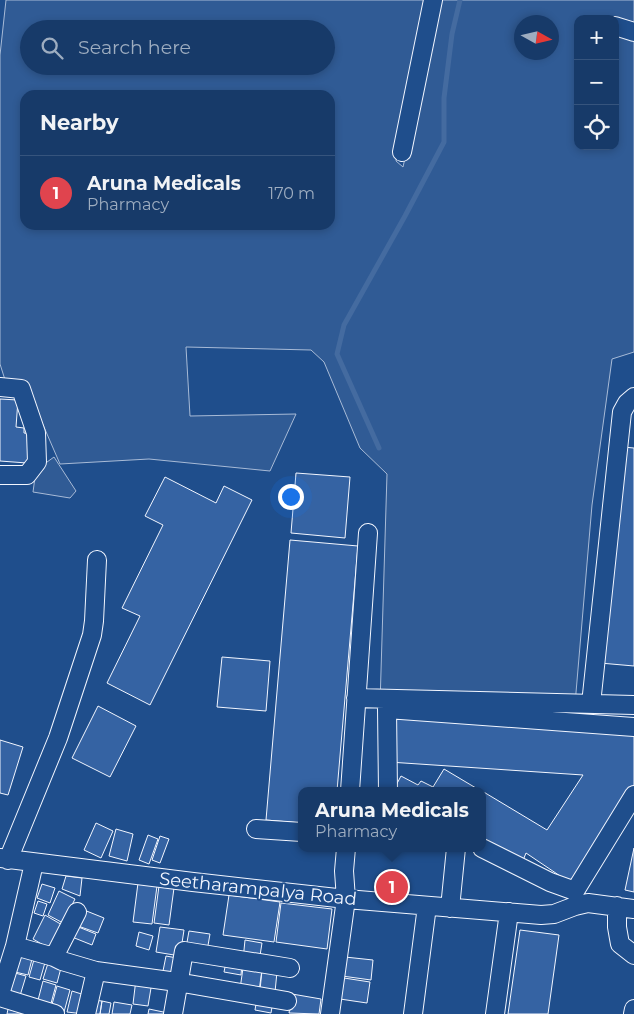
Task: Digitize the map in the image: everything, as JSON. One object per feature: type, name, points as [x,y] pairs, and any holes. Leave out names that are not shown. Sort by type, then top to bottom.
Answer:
[{"type":"street","points":[[402,152],[434,0]]},
{"type":"street","points":[[619,27],[634,32]]},
{"type":"street","points":[[0,387],[21,389],[36,433],[37,462],[27,475],[0,474]]},
{"type":"street","points":[[591,704],[622,412],[627,403],[634,397]]},
{"type":"street","points":[[350,787],[368,533]]},
{"type":"street","points":[[4,859],[58,738],[92,635],[97,560]]},
{"type":"street","points":[[356,698],[634,706]]},
{"type":"street","points":[[388,787],[387,709],[634,727]]},
{"type":"street","points":[[486,850],[550,882],[575,891],[634,795]]},
{"type":"street","points":[[256,829],[298,832]]},
{"type":"street","points":[[330,1014],[346,899],[344,870],[346,852]]},
{"type":"street","points":[[450,908],[456,852]]},
{"type":"street","name":"Seetharampalya Road","points":[[4,859],[346,899],[450,908],[554,914],[588,903],[634,909]]},
{"type":"street","points":[[34,863],[15,946],[0,996],[54,1014]]},
{"type":"street","points":[[550,882],[575,906]]},
{"type":"street","points":[[413,1014],[427,906]]},
{"type":"street","points":[[616,906],[620,944],[634,955]]},
{"type":"street","points":[[54,957],[77,912]]},
{"type":"street","points":[[495,1014],[508,912]]},
{"type":"street","points":[[15,946],[96,971],[177,982],[287,1001]]},
{"type":"street","points":[[173,1014],[177,982],[184,951],[290,968]]},
{"type":"street","points":[[86,1014],[96,971]]},
{"type":"street","points":[[633,1014],[634,1009]]},
{"type":"shaded area","points":[[6,0],[427,0],[396,161],[403,167],[440,0],[634,0],[634,352],[612,359],[592,505],[574,716],[380,704],[387,474],[360,448],[324,362],[311,350],[186,347],[190,416],[296,414],[270,471],[149,459],[60,464],[24,381],[6,383],[0,364],[0,55]]},
{"type":"shaded area","points":[[54,457],[76,491],[70,498],[33,492],[36,470]]},
{"type":"building","points":[[0,399],[18,400],[16,427],[24,428],[24,433],[32,434],[27,463],[0,461]]},
{"type":"building","points":[[623,447],[634,448],[634,666],[600,663]]},
{"type":"building","points":[[296,473],[350,477],[345,538],[291,533]]},
{"type":"building","points":[[165,477],[216,503],[224,486],[252,500],[150,705],[107,683],[140,616],[122,608],[163,525],[145,516]]},
{"type":"building","points":[[290,540],[358,546],[337,787],[298,787],[298,823],[266,820]]},
{"type":"building","points":[[222,657],[270,661],[266,711],[217,707]]},
{"type":"building","points":[[98,706],[136,726],[110,777],[72,758]]},
{"type":"building","points":[[393,712],[634,729],[634,789],[572,884],[526,853],[522,863],[486,844],[486,793],[547,830],[583,775],[389,762]]},
{"type":"building","points":[[0,740],[23,747],[8,795],[0,793]]},
{"type":"building","points":[[444,769],[474,787],[433,787]]},
{"type":"building","points":[[401,776],[418,785],[421,781],[433,787],[395,787]]},
{"type":"building","points":[[96,823],[113,831],[101,858],[84,850]]},
{"type":"building","points":[[116,829],[133,834],[127,861],[109,856]]},
{"type":"building","points":[[148,835],[158,839],[149,864],[139,860]]},
{"type":"building","points":[[160,836],[169,839],[160,863],[152,860]]},
{"type":"building","points":[[634,848],[634,892],[625,890]]},
{"type":"building","points":[[66,876],[82,878],[80,896],[62,889]]},
{"type":"building","points":[[138,883],[157,886],[152,924],[133,922]]},
{"type":"building","points":[[42,884],[55,888],[50,903],[37,898]]},
{"type":"building","points":[[159,886],[174,888],[169,925],[154,923]]},
{"type":"building","points":[[59,891],[75,899],[63,923],[48,915]]},
{"type":"building","points":[[229,895],[280,902],[274,942],[223,935]]},
{"type":"building","points":[[38,901],[47,904],[43,916],[34,913]]},
{"type":"building","points":[[281,903],[332,909],[327,949],[276,942]]},
{"type":"building","points":[[84,910],[104,918],[98,933],[78,926]]},
{"type":"building","points":[[45,915],[64,926],[52,950],[33,939]]},
{"type":"building","points":[[76,926],[96,934],[92,945],[72,937]]},
{"type":"building","points":[[160,927],[184,930],[180,956],[156,952]]},
{"type":"building","points":[[520,930],[559,935],[548,1014],[508,1014]]},
{"type":"building","points":[[189,931],[210,934],[207,951],[186,948]]},
{"type":"building","points":[[139,932],[153,936],[149,950],[136,946]]},
{"type":"building","points":[[245,940],[262,943],[259,962],[243,960]]},
{"type":"building","points":[[20,952],[33,955],[28,975],[15,972]]},
{"type":"building","points":[[35,956],[46,959],[40,980],[29,977]]},
{"type":"building","points":[[166,956],[177,958],[173,978],[162,976]]},
{"type":"building","points":[[345,957],[373,960],[371,980],[342,976]]},
{"type":"building","points":[[49,960],[62,964],[57,983],[43,979]]},
{"type":"building","points":[[226,962],[242,964],[241,975],[224,972]]},
{"type":"building","points":[[243,968],[262,970],[259,991],[240,989]]},
{"type":"building","points":[[262,970],[277,972],[275,992],[260,990]]},
{"type":"building","points":[[15,973],[26,976],[19,999],[8,995]]},
{"type":"building","points":[[344,978],[370,982],[367,1003],[340,999]]},
{"type":"building","points":[[136,979],[152,982],[148,1006],[133,1004]]},
{"type":"building","points":[[43,981],[56,985],[50,1007],[37,1004]]},
{"type":"building","points":[[57,986],[70,990],[64,1012],[51,1008]]},
{"type":"building","points":[[72,991],[88,996],[84,1014],[67,1012]]},
{"type":"building","points":[[292,994],[321,999],[319,1014],[289,1013]]},
{"type":"building","points":[[257,998],[273,1001],[271,1013],[255,1010]]},
{"type":"building","points":[[93,1000],[102,1001],[100,1014],[90,1014]]},
{"type":"building","points":[[102,1001],[111,1003],[109,1014],[100,1014]]},
{"type":"building","points":[[114,1002],[132,1005],[130,1014],[112,1014]]},
{"type":"building","points":[[8,1009],[21,1013],[21,1014],[7,1014]]},
{"type":"building","points":[[149,1009],[168,1013],[168,1014],[148,1014]]},
{"type":"waterway","points":[[379,448],[337,354],[344,325],[444,142],[444,98],[452,34],[460,0]]},
{"type":"place","name":"Aruna Medicals","points":[[392,887]]}]
